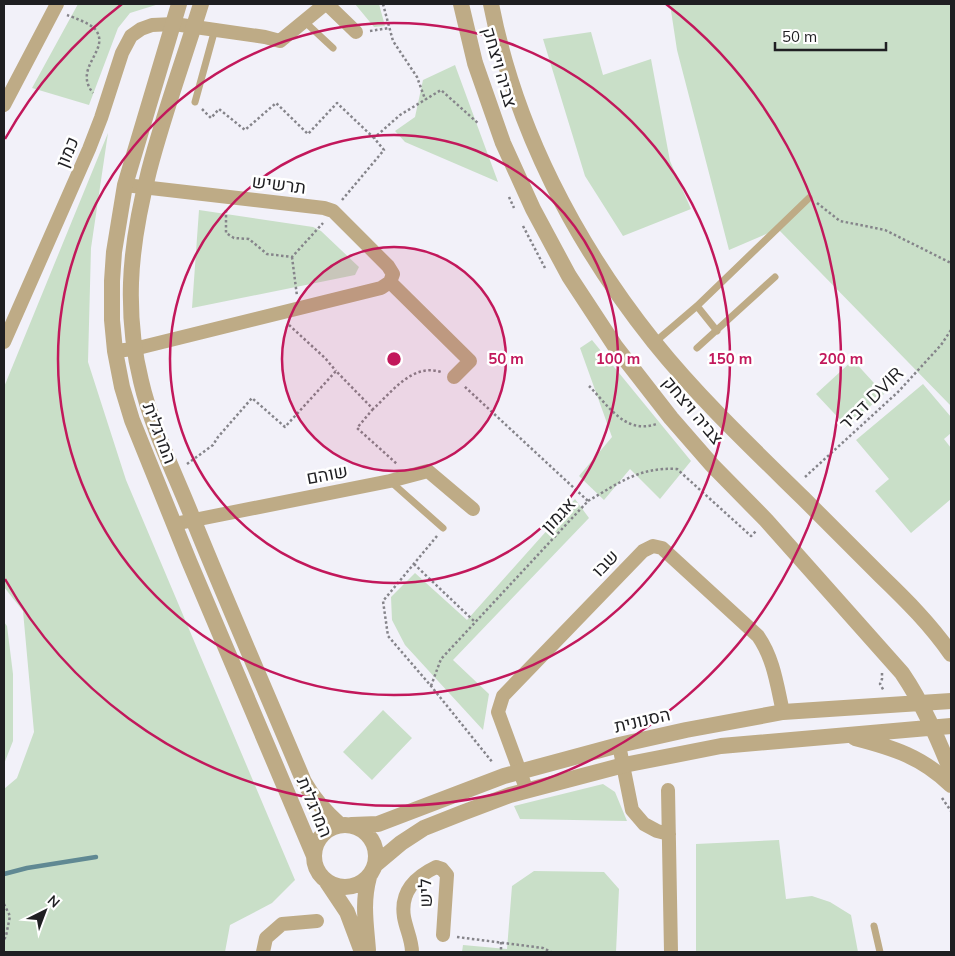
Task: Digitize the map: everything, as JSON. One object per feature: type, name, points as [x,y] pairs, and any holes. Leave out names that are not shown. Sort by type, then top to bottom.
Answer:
[{"type":"street","name":"המרגלית","points":[[179,4],[126,185],[114,252],[112,282],[112,320],[115,352],[122,387],[132,420],[314,856]]},
{"type":"street","name":"המרגלית","points":[[201,4],[145,187],[131,282],[134,349],[150,414],[304,782],[312,797],[322,809],[346,825]]},
{"type":"street","points":[[304,21],[326,4],[356,32]]},
{"type":"street","name":"צביה ויצחק","points":[[462,4],[475,63],[503,143],[533,209],[569,276],[615,346],[671,418],[892,660],[921,703],[951,772]]},
{"type":"street","name":"צביה ויצחק","points":[[491,4],[511,80],[530,135],[556,192],[584,243],[614,289],[655,342],[741,437],[917,612],[951,654]]},
{"type":"street","points":[[4,105],[56,6]]},
{"type":"street","name":"כמון","points":[[4,342],[89,149],[105,108],[122,53],[131,36],[141,29],[152,25],[174,24],[215,29],[280,41],[304,21]]},
{"type":"street","name":"תרשיש","points":[[126,185],[324,208],[333,211]]},
{"type":"street","points":[[115,352],[134,349],[381,288],[390,282],[393,274],[388,266],[333,211]]},
{"type":"street","points":[[390,282],[470,360],[454,377]]},
{"type":"street","name":"שוהם","points":[[174,524],[428,472],[473,509]]},
{"type":"street","name":"שבו","points":[[527,791],[511,774],[498,712],[503,696],[643,551],[653,546],[662,548],[758,636],[767,649],[772,661],[783,712]]},
{"type":"street","name":"הסנונית","points":[[346,825],[378,824],[391,821],[511,774],[619,745],[686,730],[783,712],[951,701]]},
{"type":"street","points":[[326,880],[343,888],[353,887],[362,883],[400,843],[424,828],[486,804],[527,791],[624,765],[721,746],[951,726]]},
{"type":"street","points":[[844,735],[913,756],[932,768],[951,785]]},
{"type":"street","points":[[619,745],[632,810],[644,824],[657,831],[669,834]]},
{"type":"street","points":[[668,790],[671,952]]},
{"type":"street","points":[[362,952],[347,912],[315,865],[314,856],[318,839],[331,828],[346,825],[362,829],[369,835],[375,844],[377,854],[364,894],[368,952]]},
{"type":"street","name":"ליש","points":[[412,952],[404,916],[405,897],[409,887],[418,877],[436,867],[442,869],[447,875],[443,935]]},
{"type":"street","points":[[263,952],[266,938],[282,924],[317,921]]},
{"type":"lane","points":[[304,21],[333,48]]},
{"type":"lane","points":[[195,102],[215,29]]},
{"type":"lane","points":[[655,342],[697,306],[810,198]]},
{"type":"lane","points":[[697,348],[775,277]]},
{"type":"lane","points":[[697,306],[717,331]]},
{"type":"lane","points":[[390,481],[443,528]]},
{"type":"lane","points":[[874,926],[880,952]]},
{"type":"path","points":[[383,4],[394,41],[417,77],[425,99]]},
{"type":"path","points":[[56,6],[94,28],[99,39],[96,54],[86,72],[87,85],[105,108]]},
{"type":"path","points":[[356,32],[390,28]]},
{"type":"path","points":[[374,138],[400,115],[441,90],[481,125]]},
{"type":"path","points":[[195,102],[211,118],[219,109],[245,130],[276,103],[308,134],[337,103],[384,150],[292,257],[298,308]]},
{"type":"path","points":[[226,196],[226,233],[234,238],[249,239],[266,254],[292,257]]},
{"type":"path","points":[[810,198],[840,221],[885,230],[951,263]]},
{"type":"path","points":[[276,314],[325,358],[372,409]]},
{"type":"path","name":"דביר DVIR","points":[[804,478],[898,392],[941,345],[951,330]]},
{"type":"path","points":[[410,476],[357,428],[372,409],[410,375],[421,371],[434,370],[454,377]]},
{"type":"path","points":[[174,472],[213,445],[252,398],[285,426],[336,371]]},
{"type":"path","name":"אגמון","points":[[431,686],[441,659],[588,501],[454,377]]},
{"type":"path","points":[[589,386],[624,422],[638,427],[649,427],[661,422]]},
{"type":"path","points":[[588,501],[633,475],[659,468],[677,469],[751,536],[758,528]]},
{"type":"path","points":[[443,528],[382,601],[388,636],[511,774]]},
{"type":"path","points":[[414,564],[475,622]]},
{"type":"path","points":[[4,904],[10,916],[4,940]]},
{"type":"path","points":[[443,935],[543,948],[551,952]]},
{"type":"path","points":[[501,942],[502,952]]},
{"type":"green space","points":[[78,4],[159,4],[130,13],[118,28],[89,105],[32,88]]},
{"type":"green space","points":[[355,4],[379,4],[385,26],[374,27]]},
{"type":"green space","points":[[670,4],[951,4],[951,406],[778,229],[729,250],[677,50]]},
{"type":"green space","points":[[591,32],[603,75],[651,59],[670,161],[691,209],[623,236],[585,176],[543,39]]},
{"type":"green space","points":[[455,65],[498,182],[405,142],[395,131],[415,117],[423,80]]},
{"type":"green space","points":[[108,133],[91,248],[88,362],[126,480],[295,880],[272,903],[230,925],[225,952],[4,952],[4,789],[17,778],[34,732],[23,611],[4,587],[4,387]]},
{"type":"green space","points":[[199,210],[313,227],[321,231],[359,267],[355,275],[192,308]]},
{"type":"green space","points":[[592,340],[691,461],[660,499],[630,469],[604,500],[579,476],[612,437],[580,348]]},
{"type":"green space","points":[[853,360],[884,394],[847,427],[816,394]]},
{"type":"green space","points":[[923,384],[951,417],[951,433],[944,439],[951,448],[951,499],[911,533],[875,491],[889,479],[856,440]]},
{"type":"green space","points":[[575,499],[589,518],[453,660],[489,694],[483,730],[405,645],[392,620],[391,597],[415,573],[467,620]]},
{"type":"green space","points":[[4,622],[7,626],[13,674],[13,741],[4,764]]},
{"type":"green space","points":[[383,710],[412,738],[372,780],[343,752]]},
{"type":"green space","points":[[603,784],[615,792],[627,821],[520,819],[514,806]]},
{"type":"green space","points":[[779,840],[786,899],[812,896],[830,902],[851,915],[858,952],[696,952],[696,844]]},
{"type":"green space","points":[[534,871],[604,872],[619,889],[616,952],[462,952],[463,945],[507,949],[512,886]]},
{"type":"waterway","points":[[4,874],[27,868],[96,857]]}]
